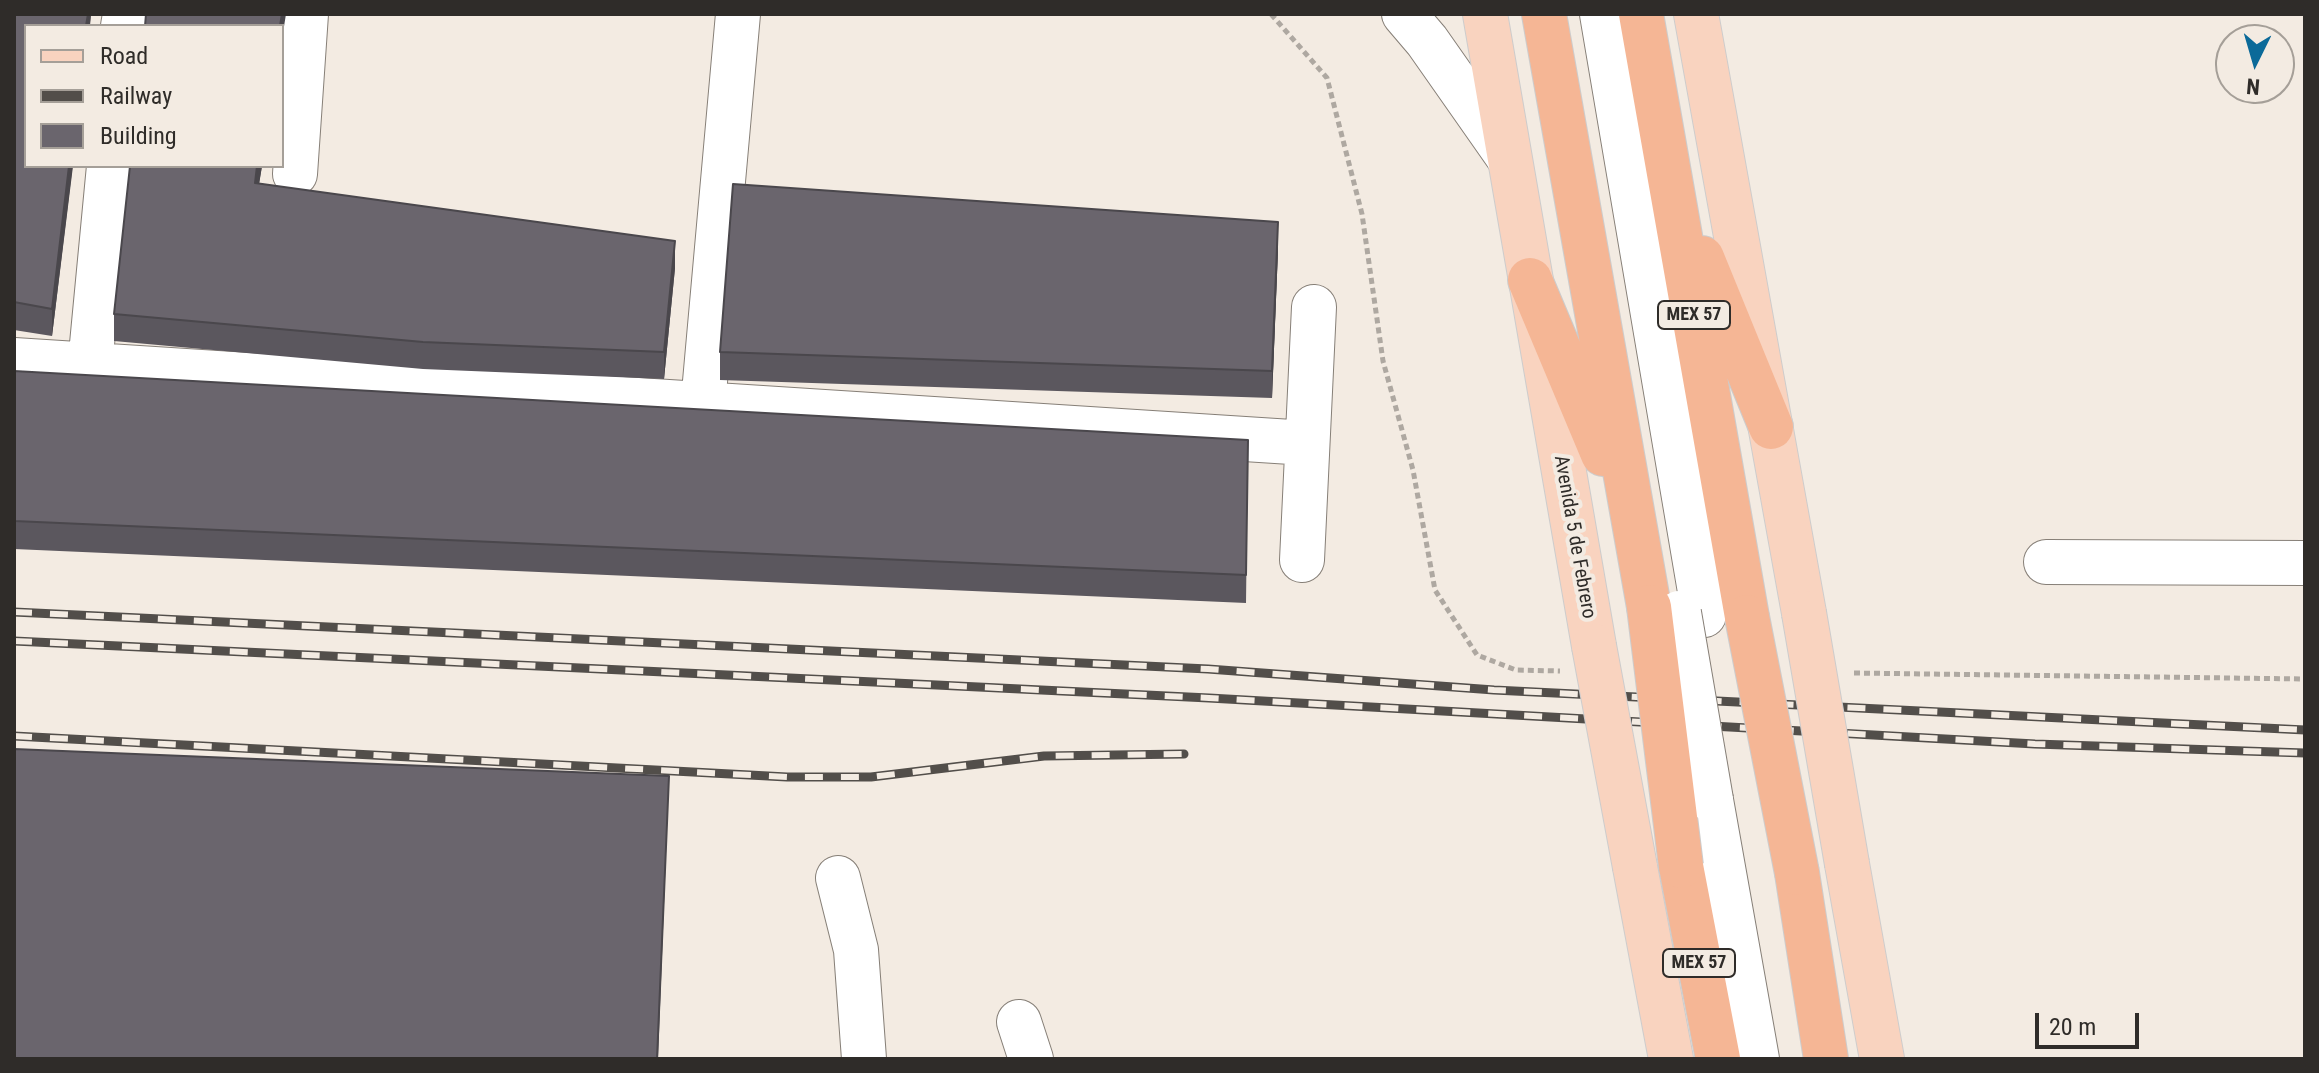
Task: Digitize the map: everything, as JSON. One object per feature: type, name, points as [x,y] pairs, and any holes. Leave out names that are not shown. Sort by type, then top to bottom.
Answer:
[{"type":"highway","name":"MEX 57","points":[[1544,14],[1635,529],[1677,611],[1681,866],[1718,1059]]},
{"type":"highway","name":"MEX 57","points":[[1641,14],[1747,617],[1797,873],[1826,1059]]},
{"type":"highway","points":[[1670,178],[1771,427]]},
{"type":"highway","points":[[1530,280],[1635,529]]},
{"type":"main road","name":"Avenida 5 de Febrero","points":[[1485,14],[1584,598],[1671,1059]]},
{"type":"main road","points":[[1696,14],[1882,1059]]},
{"type":"street","points":[[295,174],[306,14]]},
{"type":"street","points":[[703,404],[738,14]]},
{"type":"street","points":[[1404,14],[1427,41],[1509,158]]},
{"type":"street","points":[[1577,14],[1677,611],[1787,1059]]},
{"type":"street","points":[[1602,14],[1677,611]]},
{"type":"street","points":[[90,365],[109,168]]},
{"type":"street","points":[[1302,560],[1314,307]]},
{"type":"street","points":[[14,360],[1307,443]]},
{"type":"street","points":[[2046,562],[2305,563]]},
{"type":"street","points":[[1726,801],[1757,1059]]},
{"type":"street","points":[[838,878],[856,950],[864,1059]]},
{"type":"building","points":[[14,14],[88,14],[86,24],[24,24],[24,168],[69,168],[52,309],[14,302]]},
{"type":"building","points":[[146,14],[282,14],[280,24],[145,24]]},
{"type":"building","points":[[130,168],[257,168],[255,183],[675,241],[664,352],[423,342],[114,314]]},
{"type":"building","points":[[733,184],[1278,222],[1272,371],[720,352]]},
{"type":"building","points":[[14,371],[1248,440],[1246,575],[14,521]]},
{"type":"building","points":[[14,749],[669,776],[657,1059],[14,1059]]},
{"type":"railway","points":[[14,612],[1208,669],[1494,690],[2305,730]]},
{"type":"railway","points":[[14,641],[1209,698],[2035,744],[2305,753]]},
{"type":"railway","points":[[14,736],[787,777],[871,777],[1044,756],[1184,754]]}]
